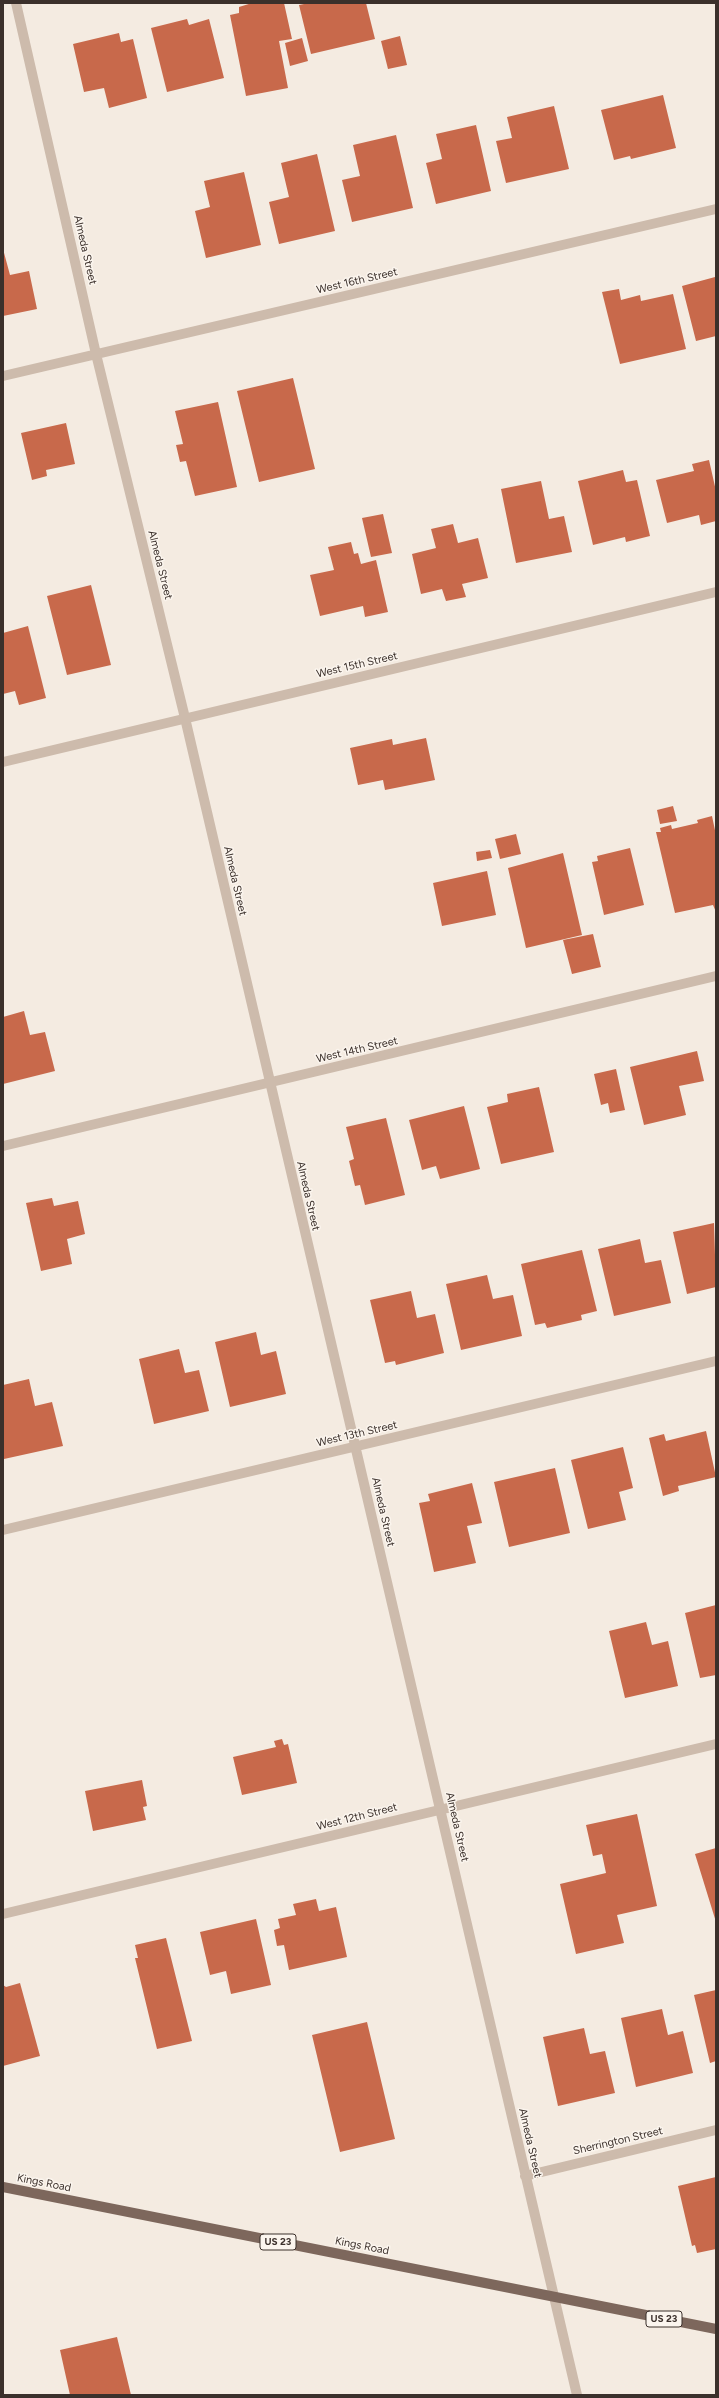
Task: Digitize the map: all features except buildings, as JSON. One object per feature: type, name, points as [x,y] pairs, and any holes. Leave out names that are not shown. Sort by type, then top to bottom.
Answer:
[{"type":"main road","name":"Kings Road","points":[[3,2187],[716,2329]]},
{"type":"street","name":"Almeda Street","points":[[16,3],[96,354],[185,718],[269,1083],[441,1809],[552,2297],[577,2395]]},
{"type":"street","name":"West 16th Street","points":[[3,376],[716,209]]},
{"type":"street","name":"West 15th Street","points":[[3,762],[716,592]]},
{"type":"street","name":"West 14th Street","points":[[3,1146],[716,976]]},
{"type":"street","name":"West 13th Street","points":[[3,1530],[716,1361]]},
{"type":"street","name":"West 12th Street","points":[[3,1914],[716,1744]]},
{"type":"street","name":"Sherrington Street","points":[[525,2176],[716,2130]]}]
